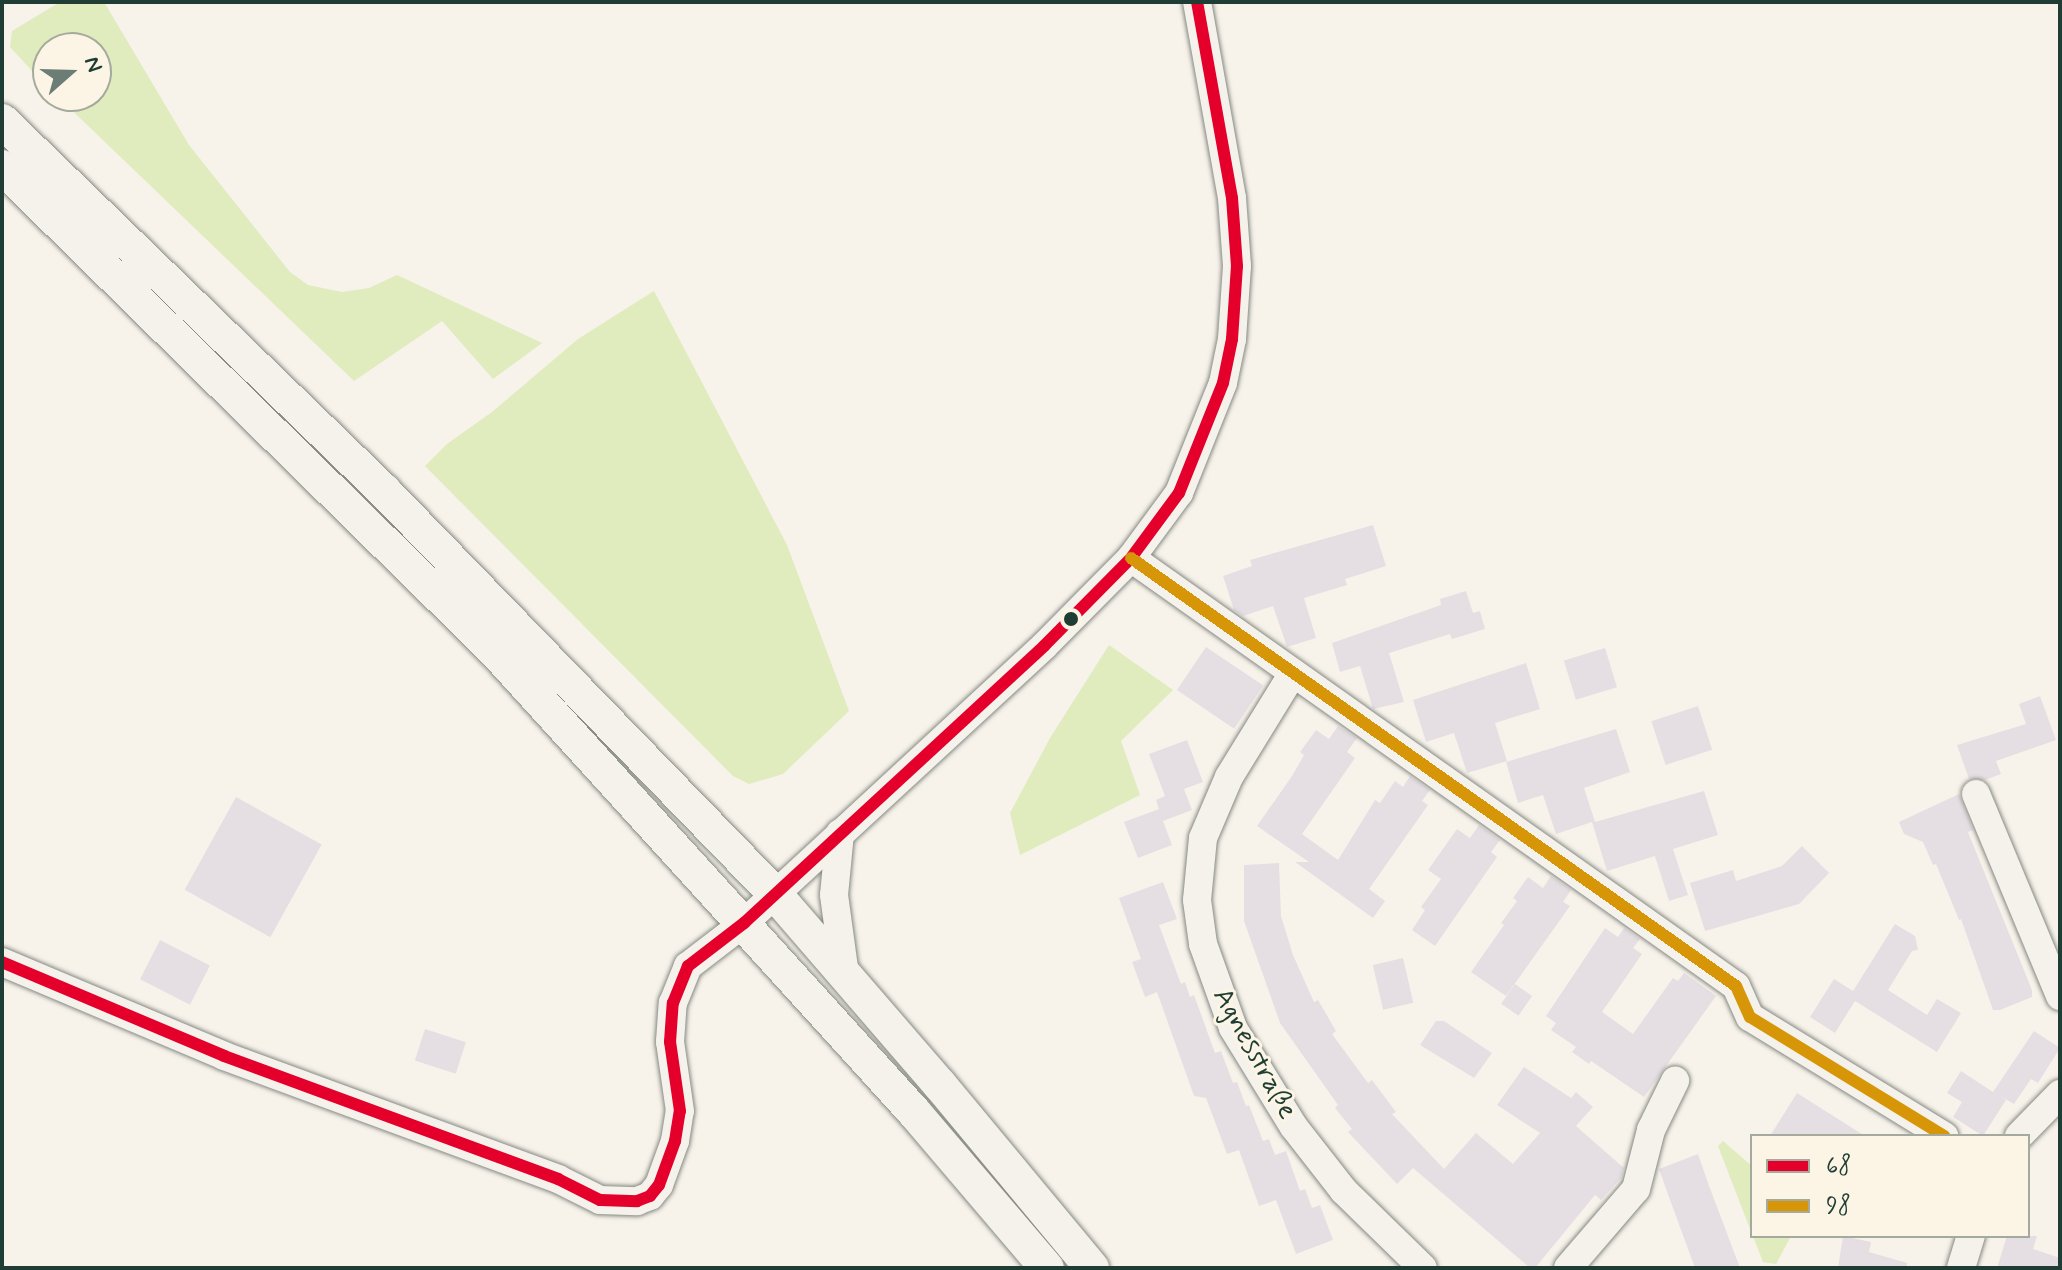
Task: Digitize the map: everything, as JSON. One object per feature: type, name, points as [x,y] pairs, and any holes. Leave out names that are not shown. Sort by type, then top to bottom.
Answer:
[{"type":"main road","points":[[2,121],[384,491],[775,894],[1092,1268]]},
{"type":"main road","points":[[2,167],[495,651],[914,1112],[1047,1268]]},
{"type":"street","points":[[2,962],[224,1056],[558,1179],[600,1200],[637,1201],[650,1196],[659,1185],[675,1141],[680,1111],[670,1042],[676,990],[688,966],[744,923],[1072,619],[1131,558],[1179,493],[1211,421],[1223,383],[1232,339],[1237,266],[1232,198],[1197,2]]},
{"type":"street","points":[[1131,558],[1736,986],[1750,1017],[1941,1134]]},
{"type":"street","name":"Agnesstraße","points":[[1293,673],[1229,777],[1203,838],[1197,900],[1203,944],[1215,987],[1233,1028],[1294,1127],[1344,1191],[1423,1268]]},
{"type":"street","points":[[1976,794],[2060,996]]},
{"type":"street","points":[[840,833],[834,895],[845,975]]},
{"type":"street","points":[[1568,1268],[1636,1189],[1651,1130],[1675,1081]]},
{"type":"street","points":[[2021,1134],[2060,1094]]},
{"type":"street","points":[[1961,1268],[1970,1238]]},
{"type":"green space","points":[[60,2],[104,2],[189,145],[290,272],[308,285],[342,292],[369,288],[397,275],[542,343],[493,379],[442,321],[354,381],[74,112],[112,112],[112,32],[32,32],[32,71],[10,47],[12,31]]},
{"type":"green space","points":[[654,291],[787,545],[849,711],[783,774],[749,784],[733,776],[425,466],[447,444],[492,412],[578,339]]},
{"type":"green space","points":[[1109,645],[1173,690],[1121,741],[1140,795],[1020,855],[1010,813],[1050,738]]},
{"type":"green space","points":[[1723,1141],[1750,1164],[1750,1229],[1718,1146]]},
{"type":"green space","points":[[1754,1238],[1790,1238],[1776,1264],[1763,1262]]},
{"type":"building","points":[[1373,525],[1386,566],[1345,579],[1347,585],[1304,598],[1316,638],[1287,647],[1273,606],[1243,616],[1234,610],[1223,576],[1252,566],[1250,560]]},
{"type":"building","points":[[1466,591],[1473,613],[1480,611],[1485,629],[1452,639],[1450,634],[1389,653],[1404,702],[1373,709],[1360,666],[1340,672],[1332,643],[1441,605],[1440,599]]},
{"type":"building","points":[[1206,647],[1263,686],[1234,729],[1177,690]]},
{"type":"building","points":[[1605,648],[1617,687],[1576,700],[1564,661]]},
{"type":"building","points":[[1526,663],[1540,709],[1495,723],[1507,761],[1467,773],[1454,733],[1426,742],[1413,700]]},
{"type":"building","points":[[2040,696],[2056,740],[1996,761],[2001,774],[1985,780],[1969,779],[1957,745],[2026,724],[2019,704]]},
{"type":"building","points":[[1698,706],[1712,750],[1666,765],[1651,721]]},
{"type":"building","points":[[1338,726],[1357,738],[1347,752],[1355,758],[1302,834],[1338,860],[1375,800],[1380,803],[1395,781],[1403,787],[1410,776],[1430,790],[1422,801],[1428,805],[1369,889],[1385,901],[1373,918],[1295,862],[1309,862],[1257,826],[1292,776],[1304,755],[1300,752],[1316,730],[1329,739]]},
{"type":"building","points":[[1616,729],[1630,772],[1584,788],[1595,822],[1704,791],[1718,835],[1673,849],[1688,895],[1669,901],[1655,856],[1607,871],[1592,822],[1556,834],[1543,795],[1518,803],[1506,762]]},
{"type":"building","points":[[1187,740],[1203,782],[1184,789],[1192,810],[1163,821],[1172,845],[1138,858],[1124,822],[1159,809],[1156,800],[1165,796],[1149,754]]},
{"type":"building","points":[[1959,794],[1973,830],[1968,832],[2032,990],[2032,997],[2000,1010],[1993,1010],[1961,919],[1936,864],[1933,865],[1923,842],[1904,834],[1899,822]]},
{"type":"building","points":[[236,797],[322,845],[270,937],[185,890]]},
{"type":"building","points":[[1479,825],[1500,840],[1491,852],[1497,857],[1435,946],[1412,930],[1425,910],[1421,907],[1441,879],[1428,870],[1457,829],[1470,838]]},
{"type":"building","points":[[1802,846],[1829,873],[1799,904],[1705,931],[1690,883],[1733,870],[1736,881],[1782,866]]},
{"type":"building","points":[[1279,863],[1281,916],[1293,955],[1314,1002],[1318,1000],[1336,1031],[1332,1034],[1368,1083],[1372,1080],[1396,1112],[1392,1114],[1444,1169],[1476,1133],[1513,1164],[1540,1133],[1497,1105],[1524,1067],[1571,1098],[1576,1092],[1593,1107],[1576,1126],[1624,1168],[1621,1178],[1601,1200],[1595,1195],[1535,1268],[1530,1268],[1413,1168],[1397,1184],[1348,1132],[1352,1129],[1335,1108],[1338,1105],[1280,1023],[1244,921],[1244,865]]},
{"type":"building","points":[[1551,876],[1571,890],[1563,902],[1570,906],[1506,996],[1471,972],[1504,925],[1501,923],[1517,901],[1513,898],[1528,877],[1543,888]]},
{"type":"building","points":[[1163,882],[1177,919],[1159,925],[1181,984],[1185,982],[1190,997],[1194,995],[1215,1053],[1221,1051],[1233,1083],[1237,1082],[1246,1106],[1249,1105],[1263,1141],[1269,1139],[1275,1155],[1286,1151],[1300,1191],[1305,1189],[1312,1208],[1320,1205],[1333,1240],[1296,1254],[1276,1200],[1259,1206],[1239,1150],[1227,1154],[1206,1098],[1194,1096],[1157,992],[1145,997],[1132,962],[1141,959],[1119,898]]},
{"type":"building","points":[[1895,924],[1915,936],[1918,950],[1912,951],[1888,990],[1927,1015],[1937,999],[1961,1013],[1937,1052],[1855,1001],[1835,1033],[1810,1017],[1834,979],[1853,991]]},
{"type":"building","points":[[1605,928],[1618,937],[1624,928],[1640,939],[1633,948],[1642,954],[1602,1012],[1633,1034],[1673,978],[1678,981],[1684,973],[1716,996],[1644,1097],[1591,1061],[1589,1064],[1572,1052],[1576,1047],[1551,1030],[1556,1023],[1546,1016]]},
{"type":"building","points":[[160,940],[210,965],[190,1005],[140,979]]},
{"type":"building","points":[[1403,958],[1413,1003],[1383,1010],[1373,965]]},
{"type":"building","points":[[1515,984],[1532,996],[1518,1016],[1501,1004]]},
{"type":"building","points":[[1436,1021],[1444,1021],[1492,1053],[1474,1078],[1420,1045]]},
{"type":"building","points":[[425,1029],[466,1042],[456,1074],[415,1060]]},
{"type":"building","points":[[2034,1031],[2060,1048],[2038,1083],[2031,1079],[2014,1104],[2000,1096],[2006,1100],[1984,1134],[1953,1117],[1962,1102],[1947,1093],[1961,1071],[1993,1092]]},
{"type":"building","points":[[1797,1093],[1862,1134],[1771,1134]]},
{"type":"building","points":[[1698,1154],[1740,1268],[1695,1268],[1659,1169]]},
{"type":"building","points":[[2037,1236],[2033,1249],[2060,1258],[2060,1268],[1997,1268],[2006,1238]]},
{"type":"building","points":[[1843,1238],[1871,1242],[1869,1252],[1907,1263],[1907,1268],[1838,1268]]},
{"type":"transit line","name":"68","points":[[2,962],[224,1056],[558,1179],[600,1200],[637,1201],[650,1196],[659,1185],[675,1141],[680,1111],[670,1042],[673,1003],[688,966],[744,923],[1044,646],[1131,558],[1179,493],[1223,383],[1232,339],[1237,266],[1232,198],[1197,2]]},
{"type":"transit line","name":"98","points":[[1131,558],[1736,986],[1750,1017],[1941,1134]]}]
